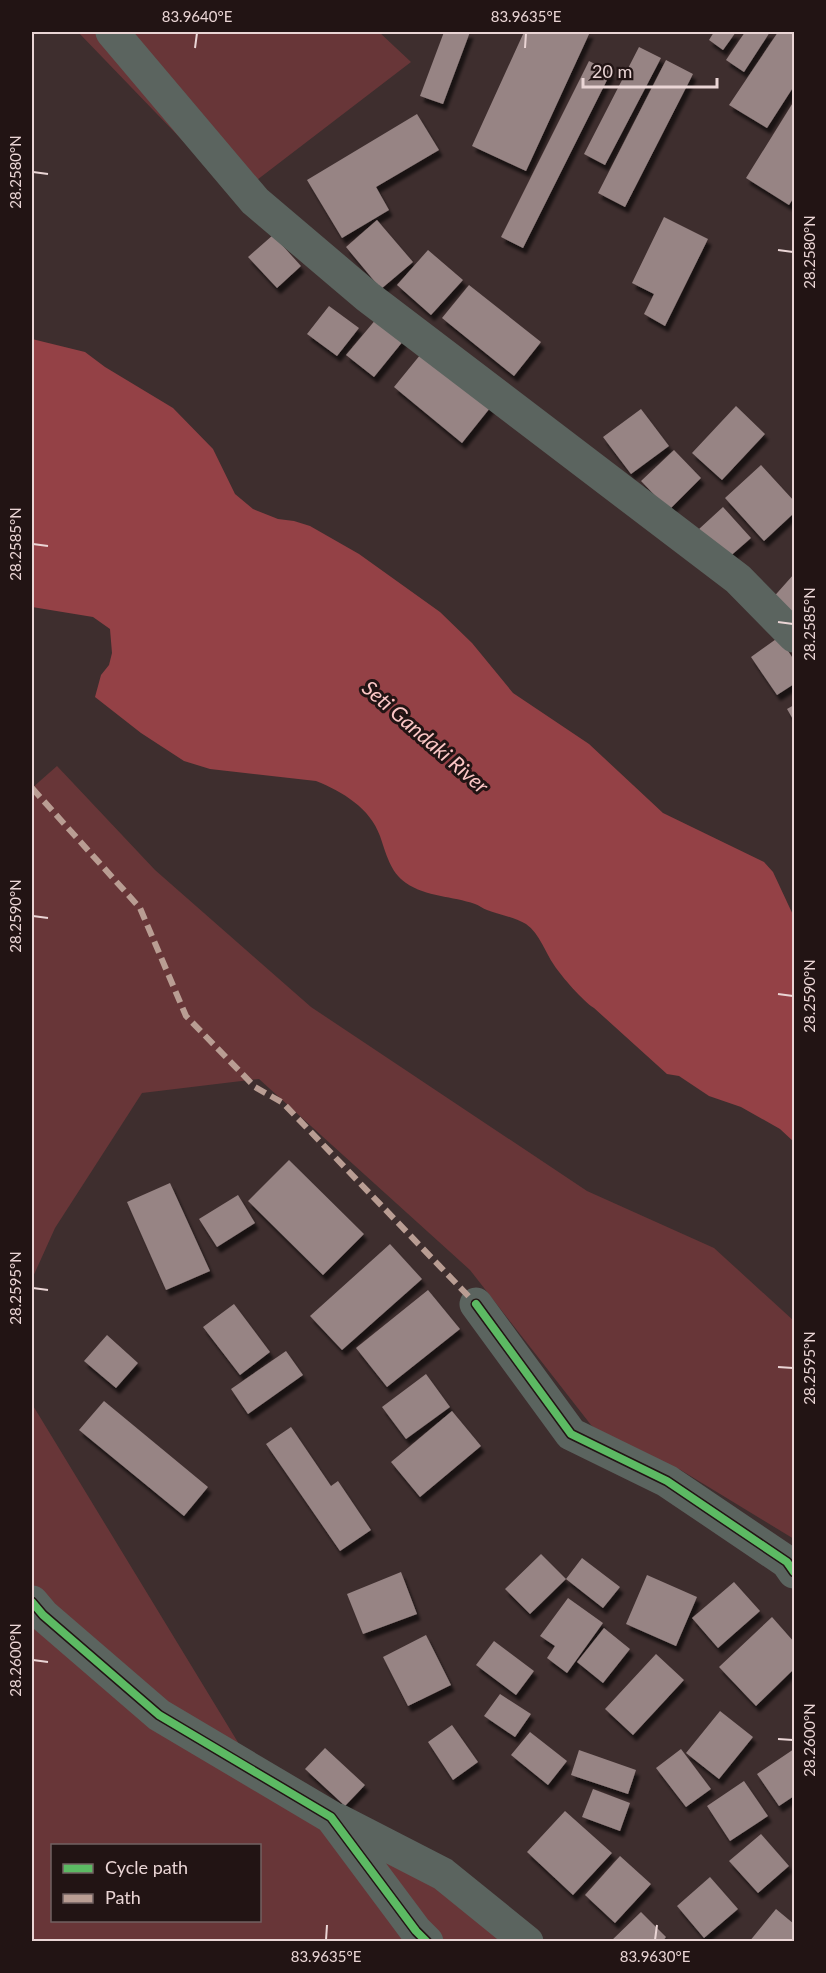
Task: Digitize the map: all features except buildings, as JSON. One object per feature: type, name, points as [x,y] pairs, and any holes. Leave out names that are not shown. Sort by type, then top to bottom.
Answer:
[{"type":"street","points":[[112,32],[255,201],[368,297],[738,579],[795,636]]},
{"type":"street","points":[[476,1304],[571,1434],[667,1481],[787,1562],[795,1572]]},
{"type":"street","points":[[32,1602],[159,1715],[331,1817],[443,1874],[527,1941]]},
{"type":"street","points":[[331,1817],[416,1931],[427,1941]]},
{"type":"shaded area","points":[[78,32],[379,32],[411,62],[236,196]]},
{"type":"shaded area","points":[[57,766],[155,870],[311,1007],[587,1191],[714,1248],[794,1321],[794,1539],[679,1469],[668,1489],[591,1425],[470,1270],[259,1079],[142,1093],[55,1228],[32,1279],[32,788]]},
{"type":"shaded area","points":[[32,1404],[242,1749],[539,1941],[32,1941]]},
{"type":"water","name":"Seti Gandaki River","points":[[32,339],[85,352],[105,367],[173,408],[213,449],[235,494],[253,509],[278,519],[310,526],[359,554],[440,612],[472,643],[513,693],[589,744],[663,813],[764,862],[773,872],[794,917],[794,1142],[780,1129],[741,1107],[709,1096],[679,1076],[667,1074],[584,1000],[562,976],[542,943],[526,924],[467,901],[431,894],[406,883],[392,868],[370,817],[336,790],[316,781],[210,769],[184,761],[141,733],[95,697],[101,675],[109,665],[112,653],[110,629],[93,617],[32,607]]},
{"type":"marked path","points":[[32,788],[140,908],[186,1016],[255,1087],[283,1103],[476,1304]]},
{"type":"cycle path","points":[[476,1304],[571,1434],[667,1481],[787,1562],[794,1572]]},
{"type":"cycle path","points":[[32,1602],[43,1615],[159,1715],[331,1817],[416,1931],[427,1942]]}]
